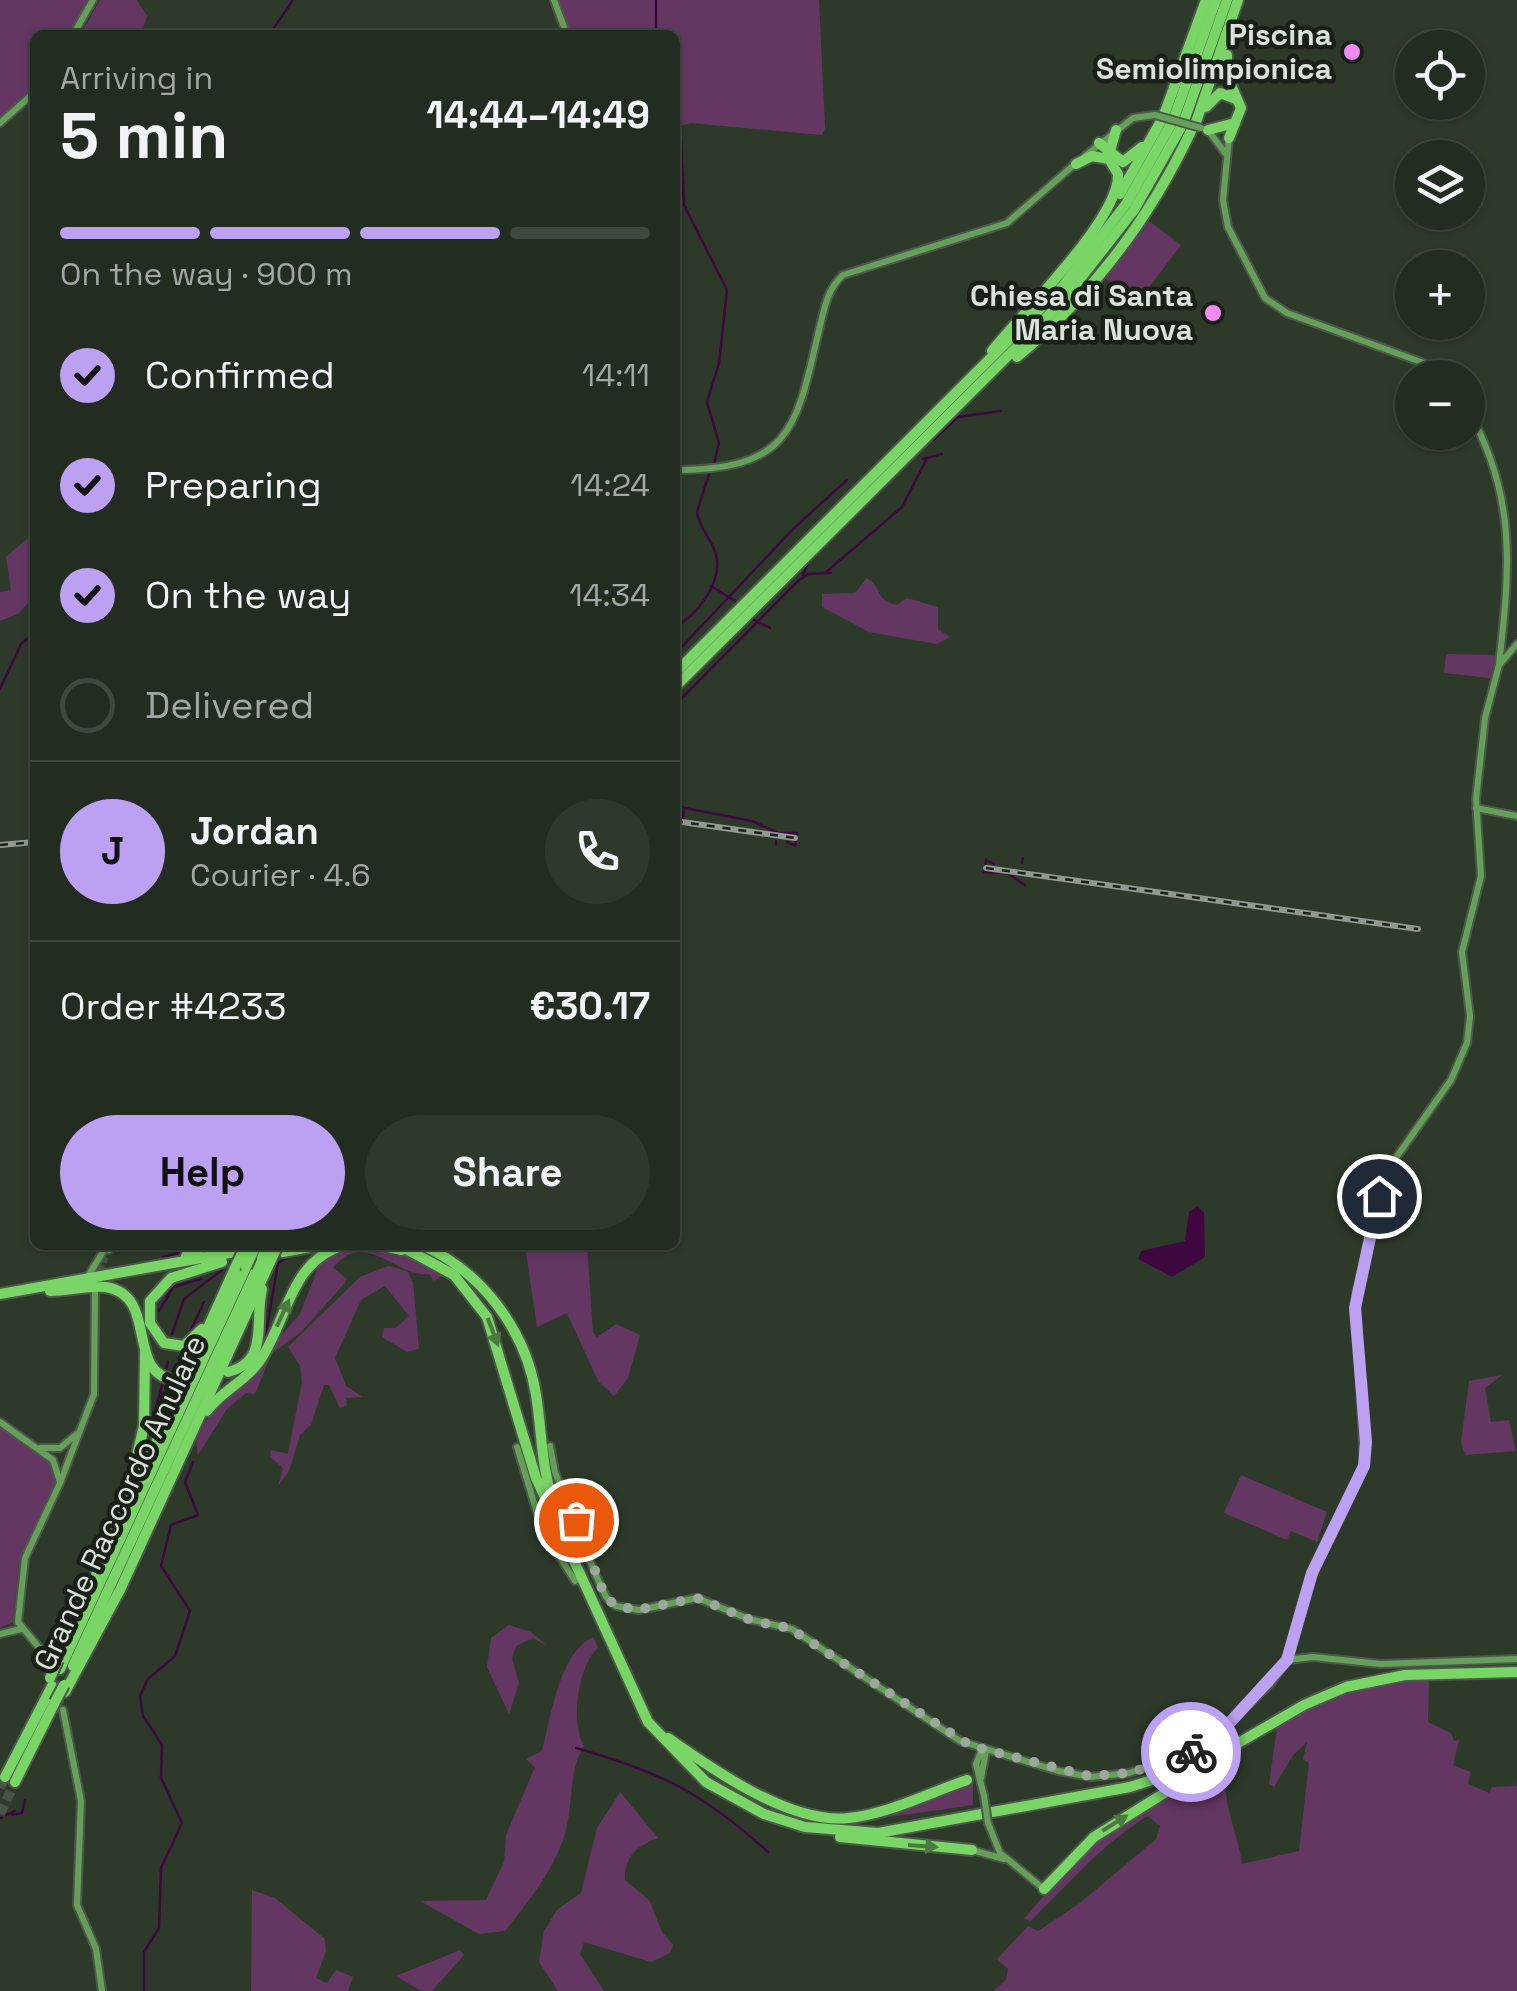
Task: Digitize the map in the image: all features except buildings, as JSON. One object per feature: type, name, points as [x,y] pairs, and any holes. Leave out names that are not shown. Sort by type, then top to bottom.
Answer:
[{"type":"highway","points":[[965,386],[1078,252],[1180,122],[1182,74],[1206,0]]},
{"type":"highway","points":[[980,386],[1068,311],[1120,250],[1160,190],[1216,0]]},
{"type":"highway","points":[[680,669],[965,386],[1086,259],[1180,122],[1227,0]]},
{"type":"highway","points":[[1229,138],[1240,103],[1226,70],[1238,0]]},
{"type":"highway","points":[[680,683],[980,386],[1094,266],[1134,210],[1234,17]]},
{"type":"highway","points":[[1076,164],[1092,156],[1131,159],[1218,94],[1230,94],[1240,103]]},
{"type":"highway","points":[[1180,122],[1236,122]]},
{"type":"highway","points":[[1108,155],[1116,130]]},
{"type":"highway","points":[[1078,252],[1118,184],[1116,168],[1099,143]]},
{"type":"highway","points":[[0,1297],[121,1273],[199,1250]]},
{"type":"highway","points":[[157,1510],[245,1250]]},
{"type":"highway","name":"Grande Raccordo Anulare","points":[[252,1250],[241,1264],[56,1663],[58,1685],[58,1706],[10,1779],[40,1710],[58,1685],[241,1264],[261,1250]]},
{"type":"highway","points":[[241,1264],[191,1342],[172,1346],[157,1336],[148,1308],[157,1288],[177,1275],[241,1264],[275,1250]]},
{"type":"highway","points":[[58,1685],[157,1510],[205,1414],[258,1363],[300,1277],[321,1256],[335,1250]]},
{"type":"highway","points":[[423,1250],[460,1280],[482,1307],[497,1342],[541,1490],[642,1711],[675,1754],[737,1802],[806,1827],[860,1841],[972,1850]]},
{"type":"highway","points":[[424,1250],[476,1283]]},
{"type":"highway","points":[[443,1250],[513,1328],[536,1391],[550,1446]]},
{"type":"highway","points":[[121,1273],[241,1264]]},
{"type":"highway","points":[[50,1291],[203,1265],[241,1264]]},
{"type":"highway","points":[[228,1372],[248,1362],[258,1348],[259,1300],[241,1264]]},
{"type":"highway","points":[[56,1663],[241,1264]]},
{"type":"highway","points":[[0,1297],[102,1287],[122,1293],[139,1316],[146,1402],[141,1445],[100,1562]]},
{"type":"highway","points":[[144,1352],[156,1373],[172,1380]]},
{"type":"highway","points":[[536,1391],[553,1500],[638,1690],[668,1738],[720,1784],[771,1811],[820,1824],[875,1827],[1167,1772],[1302,1700],[1350,1680],[1407,1669],[1517,1668]]},
{"type":"highway","points":[[512,1400],[517,1447]]},
{"type":"highway","points":[[576,1582],[604,1631]]},
{"type":"highway","points":[[806,1827],[863,1833],[894,1830],[1130,1787],[1183,1772],[1346,1687],[1405,1676],[1500,1673],[1517,1668]]},
{"type":"highway","points":[[668,1738],[715,1773],[823,1817],[869,1814],[967,1780]]},
{"type":"highway","points":[[1044,1888],[1094,1837],[1178,1788],[1235,1745]]},
{"type":"street","points":[[76,30],[93,0]]},
{"type":"street","points":[[554,0],[565,30]]},
{"type":"street","points":[[0,123],[30,96]]},
{"type":"street","points":[[680,470],[718,470],[757,458],[794,420],[828,297],[843,274],[1007,223],[1133,118],[1180,122],[1229,138],[1226,222],[1268,302],[1415,360]]},
{"type":"street","points":[[1180,122],[1227,159]]},
{"type":"street","points":[[550,1446],[571,1515],[610,1602],[636,1610],[697,1598],[753,1621],[789,1628],[960,1741],[1062,1772],[1103,1776],[1187,1754],[1224,1729],[1287,1660],[1312,1573],[1365,1459],[1355,1308],[1383,1180],[1451,1080],[1468,1037],[1462,952],[1482,874],[1476,808],[1485,714],[1499,665],[1509,525],[1485,443]]},
{"type":"street","points":[[1499,665],[1517,644]]},
{"type":"street","points":[[1476,808],[1517,816]]},
{"type":"street","points":[[86,1279],[108,1250]]},
{"type":"street","points":[[56,1663],[21,1630],[16,1614],[23,1564],[70,1460],[97,1380],[95,1290]]},
{"type":"street","points":[[0,1422],[53,1460],[60,1484]]},
{"type":"street","points":[[39,1448],[58,1448],[81,1430]]},
{"type":"street","points":[[517,1447],[545,1528],[576,1582]]},
{"type":"street","points":[[58,1448],[70,1460]]},
{"type":"street","points":[[53,1460],[70,1460]]},
{"type":"street","points":[[545,1528],[571,1515]]},
{"type":"street","points":[[0,1634],[21,1630]]},
{"type":"street","points":[[1287,1660],[1432,1662],[1517,1668]]},
{"type":"street","points":[[58,1706],[81,1801],[77,1905],[96,1950],[102,1991]]},
{"type":"street","points":[[960,1741],[976,1761],[990,1833],[1010,1862],[1044,1888]]},
{"type":"street","points":[[981,1784],[967,1780],[984,1750]]},
{"type":"street","points":[[981,1784],[986,1762],[984,1750]]},
{"type":"street","points":[[986,1762],[1000,1755]]},
{"type":"street","points":[[972,1850],[984,1846],[990,1833]]},
{"type":"street","points":[[972,1850],[1010,1862]]},
{"type":"shaded area","points":[[0,0],[91,0],[73,30],[30,30],[30,93],[0,121]]},
{"type":"shaded area","points":[[100,0],[137,0],[147,16],[143,30],[83,30]]},
{"type":"shaded area","points":[[557,0],[819,0],[825,128],[822,135],[691,123],[680,126],[680,30],[568,30]]},
{"type":"shaded area","points":[[1149,221],[1181,245],[1138,302],[1106,279]]},
{"type":"shaded area","points":[[30,536],[30,601],[18,614],[0,621],[0,592],[11,590],[6,557]]},
{"type":"shaded area","points":[[867,578],[890,603],[897,605],[907,598],[938,607],[938,629],[950,637],[937,644],[869,632],[822,607],[822,594],[855,593]]},
{"type":"shaded area","points":[[1446,654],[1496,655],[1490,678],[1444,673]]},
{"type":"shaded area","points":[[1197,1206],[1204,1213],[1205,1257],[1172,1277],[1138,1259],[1141,1251],[1185,1241],[1189,1212]]},
{"type":"shaded area","points":[[526,1250],[587,1250],[593,1332],[597,1337],[616,1324],[640,1335],[628,1378],[614,1396],[598,1381],[567,1313],[537,1327]]},
{"type":"shaded area","points":[[342,1251],[405,1255],[442,1270],[442,1276],[434,1281],[429,1274],[369,1253],[345,1257],[333,1268],[347,1279],[344,1284],[301,1332],[272,1353],[255,1394],[246,1393],[227,1409],[198,1455],[196,1440],[206,1421],[300,1314],[319,1265]]},
{"type":"shaded area","points":[[388,1266],[407,1271],[413,1282],[419,1349],[407,1352],[382,1337],[384,1328],[396,1328],[409,1316],[385,1286],[361,1300],[335,1358],[346,1386],[363,1397],[346,1398],[347,1405],[340,1408],[329,1385],[324,1385],[311,1425],[300,1435],[289,1471],[278,1486],[283,1468],[270,1457],[271,1450],[288,1454],[302,1382],[300,1366],[288,1347],[360,1277]]},
{"type":"shaded area","points":[[1502,1375],[1485,1388],[1491,1422],[1509,1420],[1516,1451],[1465,1455],[1461,1442],[1469,1381]]},
{"type":"shaded area","points":[[0,1425],[53,1463],[55,1482],[19,1562],[13,1622],[0,1628]]},
{"type":"shaded area","points":[[1241,1475],[1327,1512],[1317,1542],[1291,1531],[1287,1540],[1224,1513]]},
{"type":"shaded area","points":[[509,1625],[531,1632],[547,1646],[533,1638],[516,1646],[512,1658],[519,1683],[509,1714],[487,1667],[491,1638]]},
{"type":"shaded area","points":[[593,1637],[598,1648],[585,1667],[578,1695],[577,1723],[584,1746],[576,1765],[561,1844],[540,1884],[505,1931],[479,1934],[420,1901],[486,1900],[504,1862],[506,1835],[535,1767],[526,1759],[542,1751],[564,1671],[581,1645]]},
{"type":"shaded area","points":[[1429,1680],[1428,1722],[1451,1733],[1454,1741],[1459,1740],[1453,1765],[1471,1772],[1468,1784],[1489,1793],[1492,1787],[1516,1786],[1517,1779],[1517,1991],[993,1991],[1006,1980],[1008,1969],[997,1959],[1028,1926],[1038,1931],[1080,1903],[1156,1839],[1160,1826],[1148,1816],[1086,1865],[1031,1921],[1024,1919],[1042,1898],[1113,1830],[1169,1795],[1197,1786],[1225,1785],[1242,1864],[1299,1851],[1309,1763],[1303,1759],[1307,1742],[1293,1755],[1274,1787],[1269,1784],[1277,1728],[1329,1697]]},
{"type":"shaded area","points":[[970,1782],[973,1805],[862,1821]]},
{"type":"shaded area","points":[[620,1792],[658,1838],[634,1853],[627,1864],[625,1880],[649,1900],[662,1932],[673,1945],[670,1953],[651,1962],[584,1942],[580,1954],[604,1991],[558,1991],[539,1962],[544,1931],[557,1910],[581,1893],[597,1828]]},
{"type":"shaded area","points":[[252,1890],[275,1898],[325,1939],[326,1951],[316,1978],[327,1983],[336,1970],[353,1977],[348,1991],[251,1991]]},
{"type":"shaded area","points":[[460,1950],[464,1955],[432,1991],[421,1991],[396,1976]]},
{"type":"waterway","points":[[272,30],[293,0]]},
{"type":"waterway","points":[[656,0],[656,30]]},
{"type":"waterway","points":[[680,137],[684,205],[727,290],[719,363],[707,402],[719,443],[714,464]]},
{"type":"waterway","points":[[933,440],[958,417],[1001,411]]},
{"type":"waterway","points":[[923,459],[942,454]]},
{"type":"waterway","points":[[825,573],[902,507],[927,458]]},
{"type":"waterway","points":[[680,623],[706,597],[716,576],[716,555],[697,512],[709,474]]},
{"type":"waterway","points":[[680,649],[794,528],[847,480]]},
{"type":"waterway","points":[[803,575],[808,563]]},
{"type":"waterway","points":[[680,700],[797,582],[808,574],[831,573]]},
{"type":"waterway","points":[[711,586],[735,601]]},
{"type":"waterway","points":[[752,619],[770,628]]},
{"type":"waterway","points":[[0,689],[21,644],[30,636]]},
{"type":"waterway","points":[[680,807],[752,821],[776,832]]},
{"type":"waterway","points":[[683,819],[684,807]]},
{"type":"waterway","points":[[776,833],[797,833],[796,839]]},
{"type":"waterway","points":[[787,842],[795,846],[796,841]]},
{"type":"waterway","points":[[1022,863],[1023,858]]},
{"type":"waterway","points":[[985,865],[986,860],[994,864]]},
{"type":"waterway","points":[[985,866],[984,872],[1007,873],[1025,885]]},
{"type":"waterway","points":[[163,1257],[186,1251]]},
{"type":"waterway","points":[[264,1345],[278,1263],[289,1257]]},
{"type":"waterway","points":[[172,1334],[184,1299],[222,1270]]},
{"type":"waterway","points":[[159,1311],[173,1287],[201,1279]]},
{"type":"waterway","points":[[291,1308],[298,1292]]},
{"type":"waterway","points":[[189,1334],[204,1302]]},
{"type":"waterway","points":[[253,1312],[253,1329]]},
{"type":"waterway","points":[[165,1373],[168,1362]]},
{"type":"waterway","points":[[157,1419],[155,1411],[163,1382]]},
{"type":"waterway","points":[[144,1991],[144,1952],[159,1928],[161,1868],[182,1823],[161,1778],[162,1745],[143,1716],[140,1696],[147,1680],[175,1656],[190,1611],[161,1566],[171,1525],[198,1515],[185,1482],[193,1462]]},
{"type":"waterway","points":[[576,1748],[679,1786],[722,1814],[768,1852]]},
{"type":"waterway","points":[[12,1815],[22,1813],[25,1800]]},
{"type":"waterway","points":[[6,1815],[15,1811]]},
{"type":"tunnel","points":[[96,1279],[109,1250]]},
{"type":"tunnel","points":[[54,1672],[63,1710]]},
{"type":"tunnel","points":[[0,1788],[5,1777]]},
{"type":"tunnel","points":[[0,1814],[15,1782]]},
{"type":"railway","points":[[680,822],[795,838]]},
{"type":"railway","points":[[0,845],[30,842]]},
{"type":"railway","points":[[986,868],[1418,929]]},
{"type":"way so far","points":[[576,1520],[594,1572],[614,1605],[636,1610],[697,1598],[753,1621],[789,1628],[810,1638],[971,1746],[1079,1776],[1130,1773],[1191,1752]]},
{"type":"place","name":"Piscina Semiolimpionica","points":[[1352,52]]},
{"type":"place","name":"Chiesa di Santa Maria Nuova","points":[[1213,313]]},
{"type":"route","points":[[1191,1752],[1224,1729],[1271,1682],[1287,1660],[1312,1573],[1364,1466],[1366,1442],[1355,1308],[1379,1196]]}]
